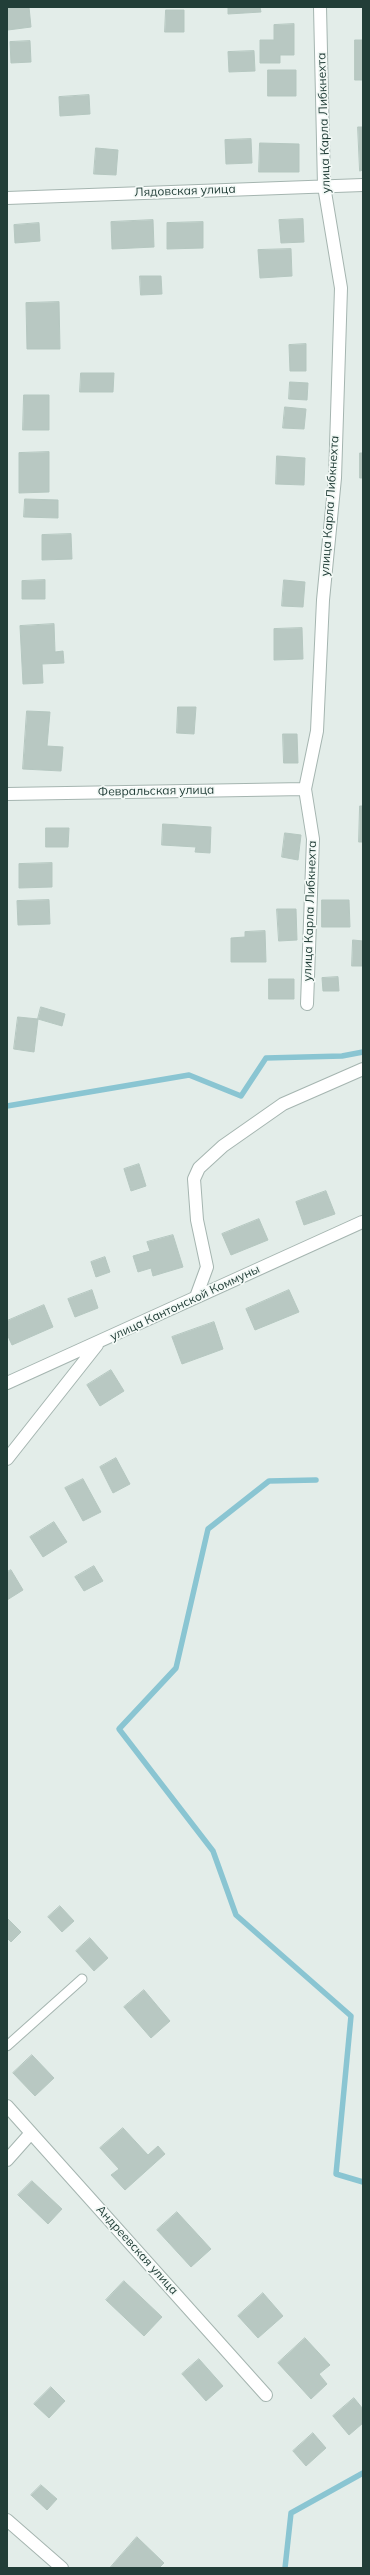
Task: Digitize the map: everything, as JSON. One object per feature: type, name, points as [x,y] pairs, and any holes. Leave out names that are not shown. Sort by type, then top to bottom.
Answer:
[{"type":"street","name":"улица Карла Либкнехта","points":[[307,1004],[313,839],[305,789],[317,732],[323,600],[335,478],[341,288],[324,186],[320,7]]},
{"type":"street","name":"Лядовская улица","points":[[7,198],[363,185]]},
{"type":"street","name":"Февральская улица","points":[[7,794],[305,789]]},
{"type":"street","points":[[196,1297],[207,1267],[196,1213],[194,1179],[199,1168],[223,1146],[283,1104],[363,1069]]},
{"type":"street","name":"улица Кантонской Коммуны","points":[[7,1383],[362,1222]]},
{"type":"street","points":[[7,1459],[99,1342]]},
{"type":"street","name":"Андреевская улица","points":[[7,2106],[266,2395]]},
{"type":"street","points":[[7,2160],[31,2133]]},
{"type":"street","points":[[7,2520],[62,2568]]},
{"type":"lane","points":[[7,2046],[82,1979]]},
{"type":"building","points":[[7,7],[29,7],[31,27],[8,30]]},
{"type":"building","points":[[228,7],[260,7],[261,12],[228,14]]},
{"type":"building","points":[[166,10],[184,10],[184,32],[165,32]]},
{"type":"building","points":[[294,24],[294,55],[280,55],[280,63],[260,63],[260,40],[274,40],[274,25]]},
{"type":"building","points":[[355,40],[363,40],[363,80],[355,80]]},
{"type":"building","points":[[30,41],[31,62],[11,63],[10,42]]},
{"type":"building","points":[[254,51],[255,71],[229,72],[228,52]]},
{"type":"building","points":[[268,70],[296,70],[296,96],[268,96]]},
{"type":"building","points":[[89,95],[90,114],[60,116],[59,97]]},
{"type":"building","points":[[358,127],[363,127],[363,170],[360,171]]},
{"type":"building","points":[[251,139],[252,163],[226,164],[225,140]]},
{"type":"building","points":[[260,143],[299,144],[299,172],[259,172]]},
{"type":"building","points":[[96,148],[118,150],[116,175],[94,174]]},
{"type":"building","points":[[303,219],[304,242],[281,243],[279,220]]},
{"type":"building","points":[[153,220],[154,247],[112,249],[111,222]]},
{"type":"building","points":[[203,222],[203,248],[167,249],[167,223]]},
{"type":"building","points":[[39,223],[40,241],[15,243],[14,225]]},
{"type":"building","points":[[291,249],[292,276],[260,278],[258,250]]},
{"type":"building","points":[[140,276],[161,276],[162,294],[141,295]]},
{"type":"building","points":[[59,302],[60,349],[27,349],[26,303]]},
{"type":"building","points":[[306,344],[306,371],[290,371],[289,345]]},
{"type":"building","points":[[81,373],[114,373],[113,392],[80,392]]},
{"type":"building","points":[[290,382],[308,383],[307,400],[289,399]]},
{"type":"building","points":[[24,395],[49,395],[49,430],[23,430]]},
{"type":"building","points":[[285,407],[306,409],[304,429],[283,428]]},
{"type":"building","points":[[49,452],[49,492],[19,493],[19,453]]},
{"type":"building","points":[[360,453],[363,453],[363,478],[360,478]]},
{"type":"building","points":[[277,456],[305,458],[304,485],[276,484]]},
{"type":"building","points":[[25,499],[58,500],[58,518],[24,517]]},
{"type":"building","points":[[71,534],[72,559],[42,560],[42,535]]},
{"type":"building","points":[[45,580],[45,599],[22,599],[22,581]]},
{"type":"building","points":[[284,580],[305,582],[303,607],[282,606]]},
{"type":"building","points":[[54,624],[55,652],[63,651],[64,663],[42,664],[43,683],[23,684],[20,626]]},
{"type":"building","points":[[302,628],[303,659],[274,660],[274,629]]},
{"type":"building","points":[[178,707],[196,707],[194,734],[177,733]]},
{"type":"building","points":[[27,711],[50,712],[47,746],[63,747],[61,771],[23,769]]},
{"type":"building","points":[[283,734],[297,734],[298,763],[284,763]]},
{"type":"building","points":[[360,806],[363,806],[363,842],[359,842]]},
{"type":"building","points":[[163,824],[211,827],[210,853],[195,852],[196,847],[162,845]]},
{"type":"building","points":[[46,828],[69,828],[68,847],[46,847]]},
{"type":"building","points":[[285,833],[301,835],[298,860],[282,857]]},
{"type":"building","points":[[52,863],[52,887],[19,888],[19,864]]},
{"type":"building","points":[[49,900],[50,924],[18,925],[17,901]]},
{"type":"building","points":[[322,900],[349,900],[350,927],[322,927]]},
{"type":"building","points":[[277,909],[296,909],[297,940],[279,941]]},
{"type":"building","points":[[265,931],[266,962],[231,962],[231,938],[245,937],[245,932]]},
{"type":"building","points":[[353,940],[363,941],[363,966],[352,966]]},
{"type":"building","points":[[338,977],[339,991],[323,991],[322,978]]},
{"type":"building","points":[[269,979],[294,979],[294,999],[269,999]]},
{"type":"building","points":[[41,1007],[65,1014],[62,1026],[38,1019]]},
{"type":"building","points":[[18,1017],[38,1019],[34,1052],[14,1049]]},
{"type":"building","points":[[139,1164],[146,1186],[131,1191],[124,1169]]},
{"type":"building","points":[[326,1191],[335,1214],[304,1225],[296,1202]]},
{"type":"building","points":[[259,1219],[268,1240],[231,1255],[222,1234]]},
{"type":"building","points":[[173,1235],[183,1267],[153,1276],[151,1268],[138,1272],[133,1256],[150,1251],[147,1242]]},
{"type":"building","points":[[105,1257],[110,1272],[96,1277],[91,1262]]},
{"type":"building","points":[[92,1290],[98,1308],[75,1317],[68,1299]]},
{"type":"building","points":[[289,1290],[299,1312],[255,1330],[246,1309]]},
{"type":"building","points":[[44,1305],[53,1327],[12,1345],[7,1334],[7,1321]]},
{"type":"building","points":[[214,1322],[223,1349],[182,1364],[172,1337]]},
{"type":"building","points":[[111,1370],[124,1391],[100,1406],[87,1385]]},
{"type":"building","points":[[116,1458],[130,1484],[113,1493],[100,1467]]},
{"type":"building","points":[[83,1479],[101,1512],[83,1521],[65,1488]]},
{"type":"building","points":[[54,1522],[67,1542],[43,1557],[30,1537]]},
{"type":"building","points":[[94,1566],[103,1581],[84,1591],[75,1577]]},
{"type":"building","points":[[11,1570],[23,1590],[7,1600],[7,1572]]},
{"type":"building","points":[[60,1906],[74,1921],[62,1932],[48,1917]]},
{"type":"building","points":[[7,1918],[21,1932],[11,1942],[7,1938]]},
{"type":"building","points":[[90,1938],[108,1958],[94,1971],[76,1951]]},
{"type":"building","points":[[144,1990],[170,2021],[151,2038],[124,2007]]},
{"type":"building","points":[[32,2055],[54,2078],[35,2096],[13,2073]]},
{"type":"building","points":[[123,2128],[148,2155],[158,2146],[165,2154],[125,2190],[111,2175],[119,2169],[100,2148]]},
{"type":"building","points":[[32,2181],[62,2209],[48,2224],[18,2195]]},
{"type":"building","points":[[177,2212],[211,2249],[191,2267],[157,2230]]},
{"type":"building","points":[[124,2281],[162,2317],[144,2336],[106,2300]]},
{"type":"building","points":[[263,2293],[283,2316],[258,2338],[238,2316]]},
{"type":"building","points":[[305,2338],[330,2365],[319,2374],[327,2384],[311,2399],[278,2363]]},
{"type":"building","points":[[199,2359],[223,2386],[206,2401],[182,2374]]},
{"type":"building","points":[[51,2387],[65,2401],[49,2418],[34,2404]]},
{"type":"building","points":[[354,2398],[363,2409],[363,2423],[349,2435],[333,2416]]},
{"type":"building","points":[[313,2433],[326,2448],[306,2466],[293,2451]]},
{"type":"building","points":[[41,2485],[57,2499],[47,2510],[31,2495]]},
{"type":"building","points":[[137,2537],[164,2563],[159,2568],[110,2568]]},
{"type":"waterway","points":[[7,1106],[189,1075],[241,1096],[266,1058],[342,1056],[363,1052]]},
{"type":"waterway","points":[[316,1480],[269,1481],[208,1529],[176,1668],[119,1729],[213,1851],[236,1915],[351,2016],[336,2174],[363,2182]]},
{"type":"waterway","points":[[285,2568],[291,2513],[363,2473]]}]
